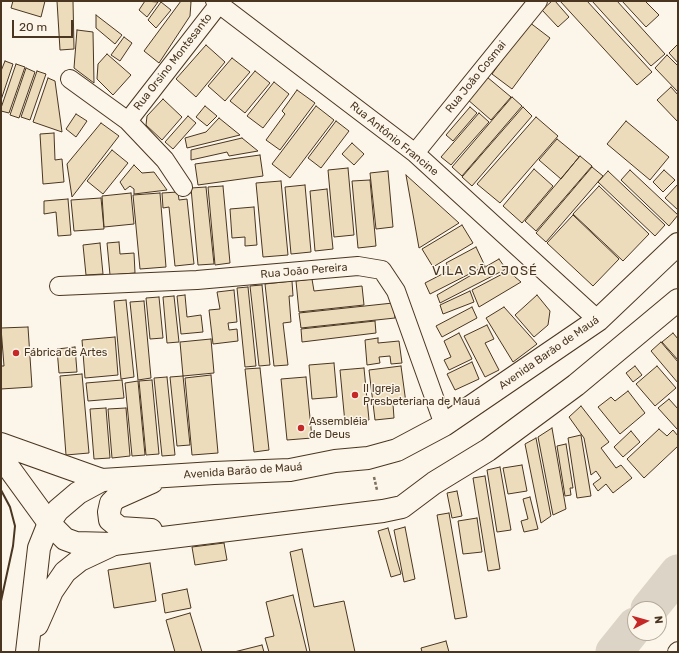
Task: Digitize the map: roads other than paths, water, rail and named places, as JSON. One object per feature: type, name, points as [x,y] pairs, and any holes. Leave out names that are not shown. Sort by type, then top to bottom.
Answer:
[{"type":"main road","name":"Avenida Barão de Mauá","points":[[27,649],[39,548],[48,523],[58,510],[78,493],[102,480],[290,470],[335,461],[368,458],[397,450],[444,425],[598,320],[678,244]]},
{"type":"main road","name":"Avenida Barão de Mauá","points":[[27,649],[52,592],[65,572],[80,560],[114,544],[383,511],[402,507],[434,483],[488,450],[576,385],[678,300]]},
{"type":"main road","points":[[1,444],[102,480]]},
{"type":"main road","points":[[1,457],[48,523],[66,539],[76,543],[114,544]]},
{"type":"main road","points":[[165,538],[154,530],[120,528],[110,520],[109,512],[111,503],[116,498],[166,476]]},
{"type":"street","name":"Rua João Cosmai","points":[[415,153],[538,1]]},
{"type":"street","name":"Rua Antônio Francine","points":[[217,3],[415,153],[598,320]]},
{"type":"street","name":"Rua Orsino Montesanto","points":[[128,121],[217,3]]},
{"type":"street","points":[[70,79],[128,121],[165,160],[183,187]]},
{"type":"street","name":"Rua João Pereira","points":[[59,286],[196,280],[358,266],[382,270],[396,290],[444,425]]},
{"type":"waterway","points":[[655,601],[678,573]]},
{"type":"waterway","points":[[614,652],[627,636]]},
{"type":"place","name":"Fábrica de Artes","points":[[16,353]]},
{"type":"place","name":"II Igreja Presbeteriana de Mauá","points":[[355,395]]},
{"type":"place","name":"Assembléia de Deus","points":[[301,428]]},
{"type":"district","name":"VILA SÃO JOSÉ","points":[[485,271]]}]
